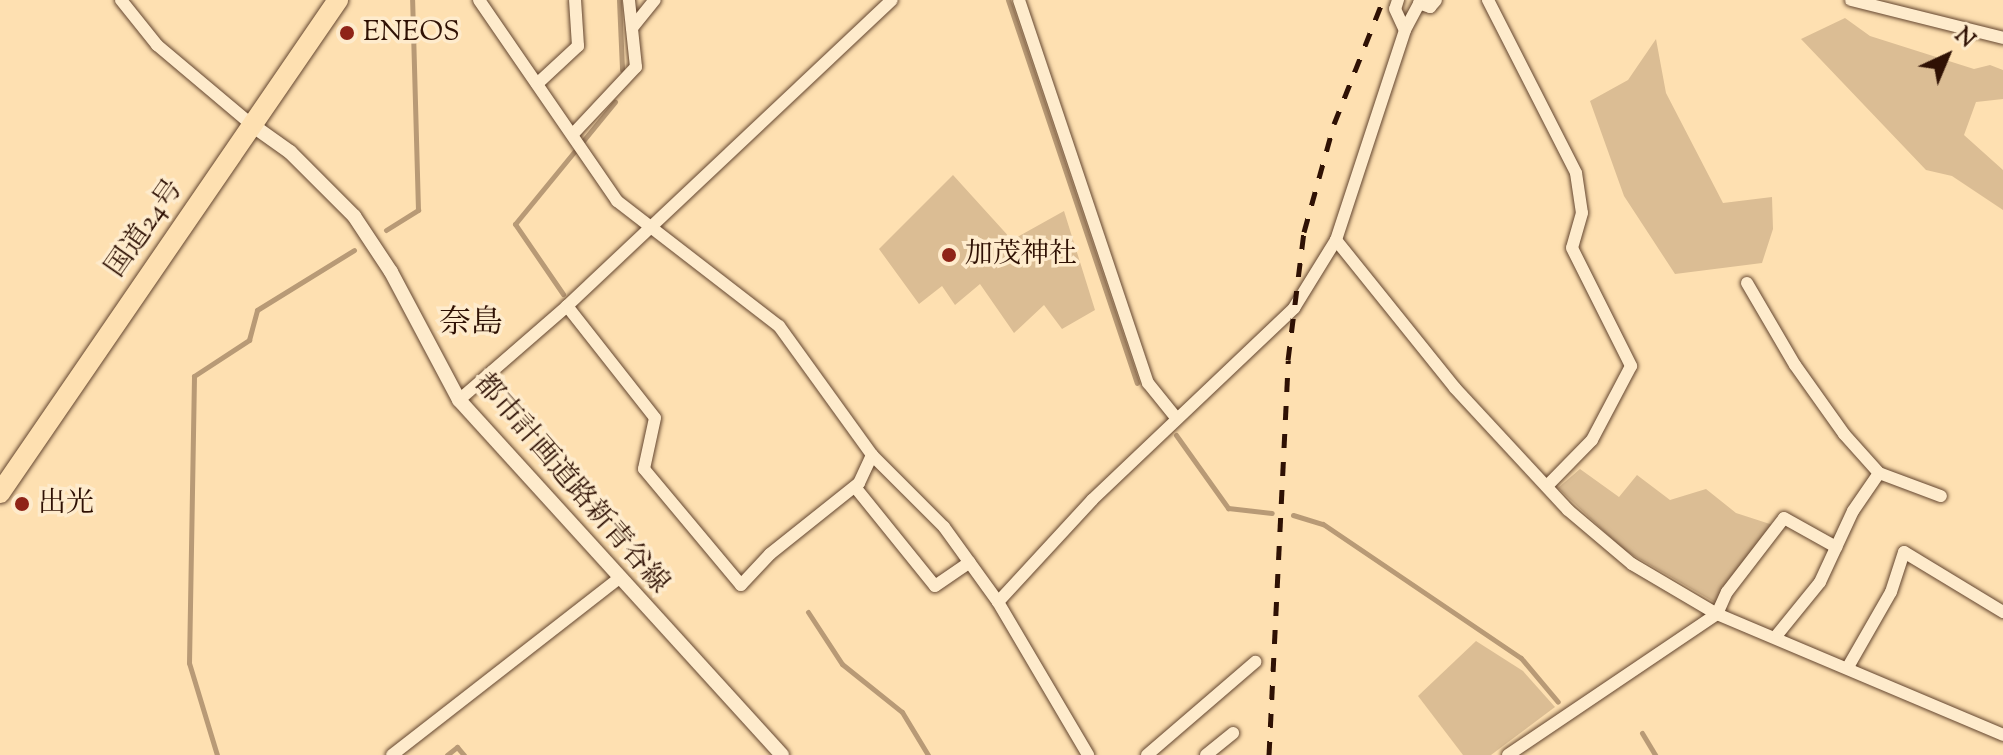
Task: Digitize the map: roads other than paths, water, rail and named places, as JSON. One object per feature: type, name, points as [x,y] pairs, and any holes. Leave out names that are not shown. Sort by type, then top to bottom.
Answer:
[{"type":"highway","name":"国道24号","points":[[0,493],[338,0]]},
{"type":"street","points":[[121,0],[157,45],[252,125]]},
{"type":"street","points":[[479,0],[617,201],[779,326],[872,455],[915,495],[970,562],[998,602],[1088,755]]},
{"type":"street","points":[[537,84],[578,46],[575,0]]},
{"type":"street","points":[[575,137],[636,67],[629,0]]},
{"type":"street","points":[[632,28],[655,0]]},
{"type":"street","points":[[459,400],[567,306],[892,0]]},
{"type":"street","points":[[1019,0],[1148,383],[1177,419]]},
{"type":"street","points":[[1398,0],[1395,9],[1405,30]]},
{"type":"street","points":[[998,602],[1177,419],[1294,308],[1336,240],[1405,30],[1420,1],[1430,7],[1436,0]]},
{"type":"street","points":[[1488,0],[1576,173],[1582,213],[1572,248],[1631,366],[1592,440],[1547,486]]},
{"type":"street","points":[[1851,0],[2003,38]]},
{"type":"street","name":"都市計画道路新青谷線","points":[[252,125],[290,152],[354,216],[391,272],[459,400],[618,579],[782,755]]},
{"type":"street","points":[[1336,240],[1455,388],[1547,486],[1632,564],[1717,614],[1777,635],[2003,735]]},
{"type":"street","points":[[1747,283],[1803,377],[1879,473],[1941,496]]},
{"type":"street","points":[[567,306],[655,418],[644,469],[741,585],[770,554],[855,487],[872,455]]},
{"type":"street","points":[[1777,635],[1820,582],[1836,547],[1879,473]]},
{"type":"street","points":[[855,487],[935,586],[970,562]]},
{"type":"street","points":[[1508,755],[1717,614],[1727,592],[1784,518],[1836,547]]},
{"type":"street","points":[[1848,667],[1891,592],[1904,552],[2003,612]]},
{"type":"street","points":[[392,755],[618,579]]},
{"type":"street","points":[[1147,755],[1255,662]]},
{"type":"street","points":[[1206,755],[1233,733]]},
{"type":"waterway","points":[[386,230],[418,210],[412,0]]},
{"type":"waterway","points":[[619,0],[622,70]]},
{"type":"waterway","points":[[1008,0],[1137,383]]},
{"type":"waterway","points":[[563,294],[515,224],[615,102]]},
{"type":"waterway","points":[[217,755],[189,663],[194,376],[249,340],[257,310],[354,250]]},
{"type":"waterway","points":[[1176,435],[1228,508],[1272,513]]},
{"type":"waterway","points":[[1293,515],[1323,524],[1521,658],[1558,702]]},
{"type":"waterway","points":[[808,612],[842,664],[902,712],[928,755]]},
{"type":"waterway","points":[[1642,733],[1655,755]]},
{"type":"waterway","points":[[447,755],[457,747],[464,755]]},
{"type":"railway","points":[[1269,755],[1288,360],[1304,232],[1334,124],[1383,0]]},
{"type":"place","name":"ENEOS","points":[[347,33]]},
{"type":"place","name":"加茂神社","points":[[949,255]]},
{"type":"place","name":"出光","points":[[22,504]]},
{"type":"district","name":"奈島","points":[[471,324]]}]
